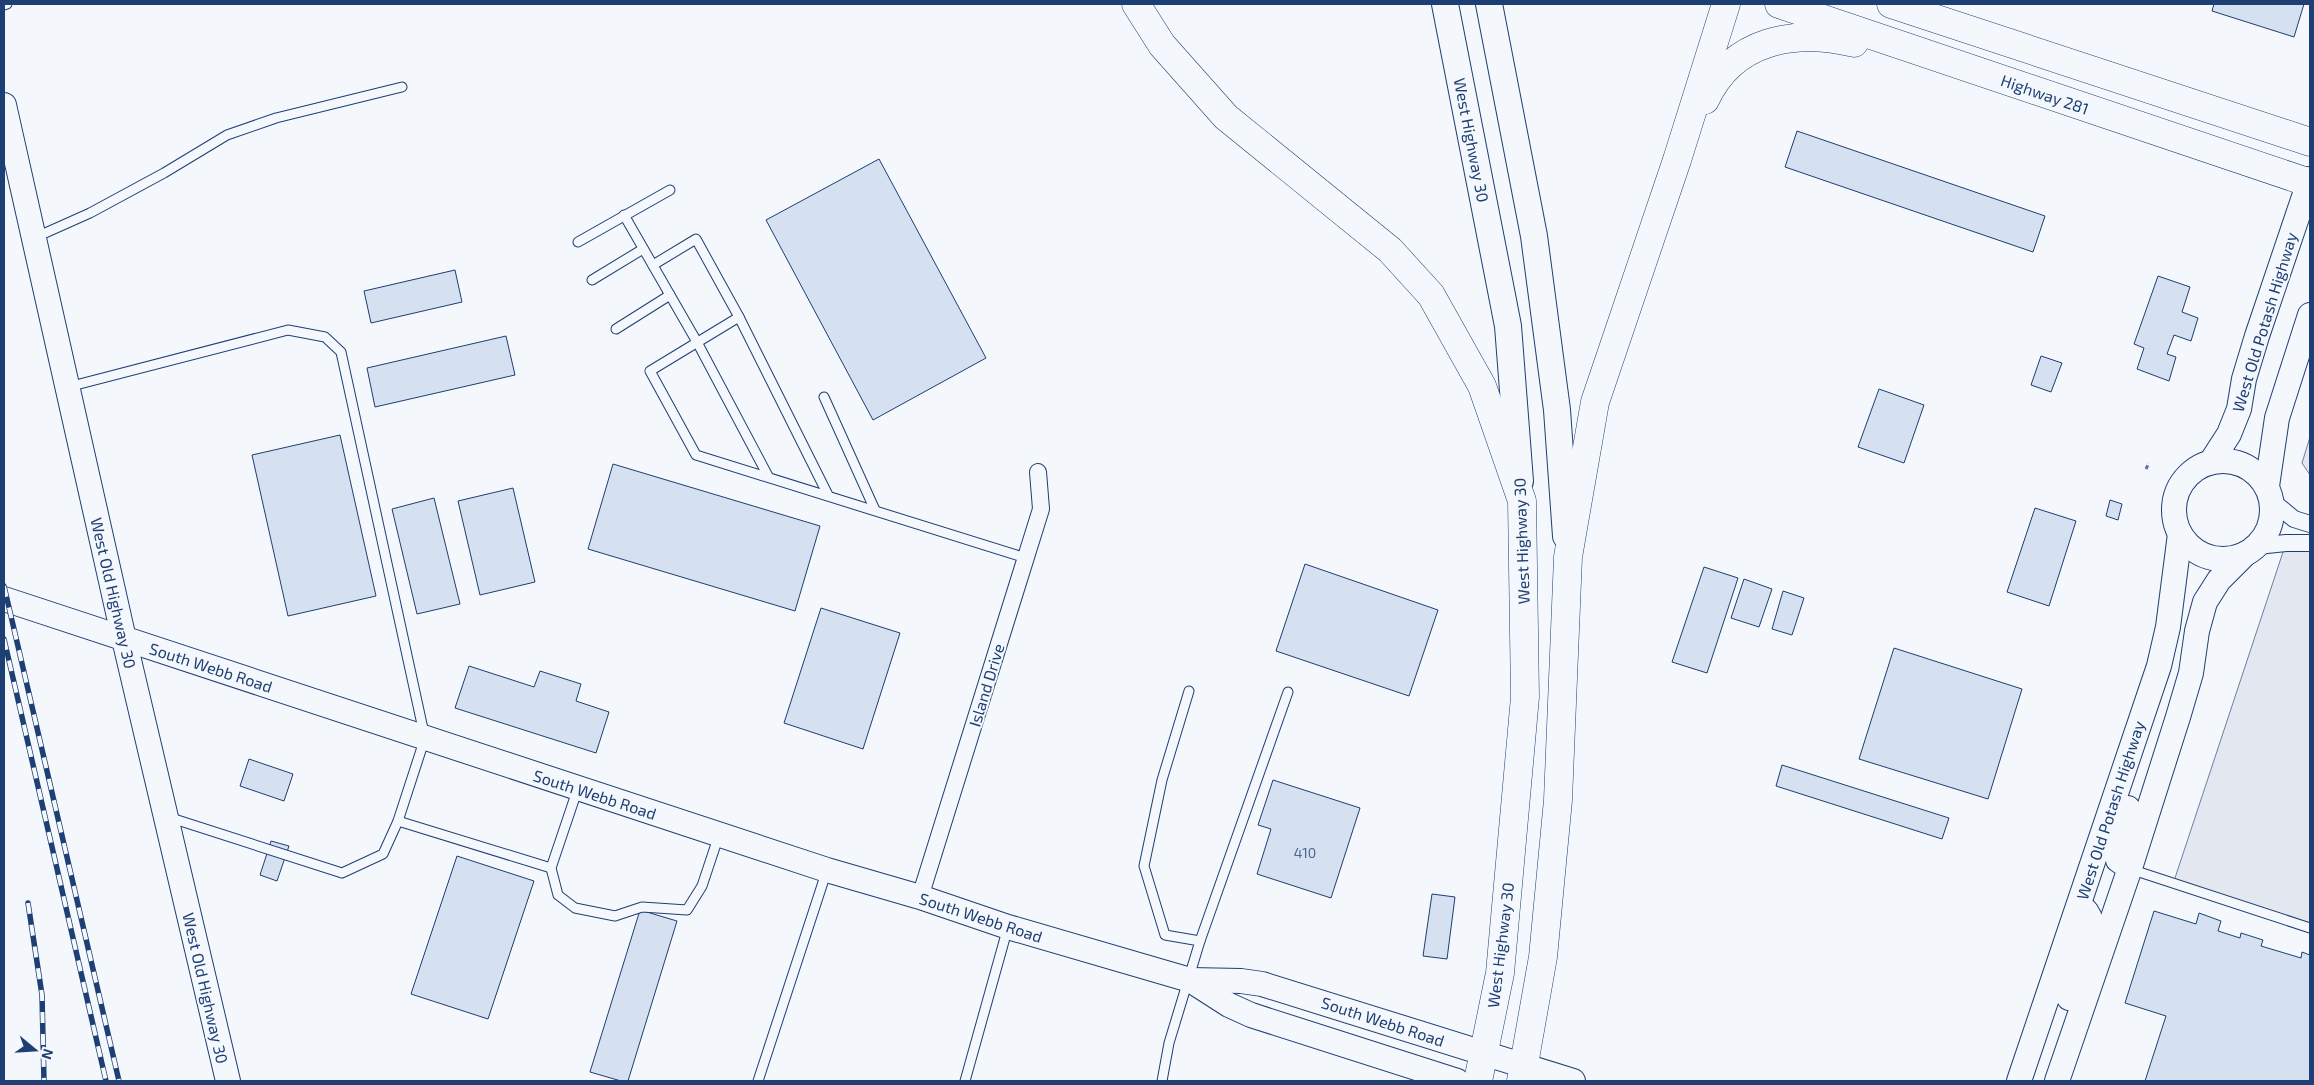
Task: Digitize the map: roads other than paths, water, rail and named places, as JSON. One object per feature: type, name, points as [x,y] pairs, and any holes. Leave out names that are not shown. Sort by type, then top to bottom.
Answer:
[{"type":"highway","points":[[1136,4],[1162,45],[1226,117],[1390,250],[1431,295],[1482,386],[1522,501]]},
{"type":"highway","points":[[1523,1073],[1543,957],[1558,800],[1568,556],[1595,402],[1677,160],[1726,4]]},
{"type":"highway","name":"Highway 281","points":[[1779,4],[2310,182]]},
{"type":"highway","points":[[1891,4],[2310,142]]},
{"type":"highway","points":[[1932,4],[2026,48]]},
{"type":"highway","points":[[1677,160],[1709,91],[1727,67],[1744,55],[1774,40],[1797,36],[1830,38],[2009,82]]},
{"type":"highway","name":"West Highway 30","points":[[1478,1081],[1500,973],[1524,697],[1522,501]]},
{"type":"main road","name":"West Highway 30","points":[[1445,4],[1508,326],[1522,501]]},
{"type":"main road","points":[[1489,4],[1534,236],[1557,410],[1568,556]]},
{"type":"street","name":"West Old Highway 30","points":[[4,105],[124,639],[228,1081]]},
{"type":"street","name":"West Old Potash Highway","points":[[2211,462],[2229,434],[2240,409],[2244,379],[2257,336],[2310,182]]},
{"type":"street","points":[[2057,1081],[2130,868],[2190,673],[2197,631],[2205,602],[2219,580],[2267,533],[2272,517],[2270,493],[2276,418],[2310,315]]},
{"type":"street","points":[[2310,524],[2294,519],[2270,493],[2257,473],[2243,464],[2227,460],[2211,462],[2188,475],[2177,492],[2174,513],[2180,534],[2189,546],[2208,556],[2230,559],[2251,550],[2286,543],[2310,543]]},
{"type":"street","name":"Island Drive","points":[[920,897],[1041,510],[1038,472]]},
{"type":"street","name":"West Old Potash Highway","points":[[2019,1081],[2159,666],[2168,627],[2180,534]]},
{"type":"street","name":"South Webb Road","points":[[4,600],[827,870],[920,897],[1008,927],[1190,980],[1241,981],[1262,984],[1485,1053],[1523,1073],[1573,1081]]},
{"type":"street","points":[[2130,868],[2118,860],[2117,848],[2146,745],[2145,706]]},
{"type":"street","points":[[2072,1037],[2068,1000],[2088,933],[2090,918],[2086,911],[2078,907]]},
{"type":"street","name":"South Webb Road","points":[[1190,980],[1229,1005],[1251,1015],[1456,1081]]},
{"type":"lane","points":[[34,238],[106,204],[164,173],[227,134],[276,118],[402,87]]},
{"type":"lane","points":[[578,242],[670,190]]},
{"type":"lane","points":[[624,215],[697,342],[768,476]]},
{"type":"lane","points":[[653,265],[696,239],[738,317],[828,495]]},
{"type":"lane","points":[[592,280],[643,249]]},
{"type":"lane","points":[[616,329],[670,295]]},
{"type":"lane","points":[[738,317],[650,371],[696,455],[1026,558]]},
{"type":"lane","points":[[68,387],[288,330],[325,337],[341,352],[425,738],[398,820],[383,854],[342,873],[166,816]]},
{"type":"lane","points":[[824,396],[875,510]]},
{"type":"lane","points":[[1189,691],[1162,780],[1144,866],[1165,935],[1200,941]]},
{"type":"lane","points":[[1162,1081],[1169,1044],[1190,980],[1200,941],[1288,692]]},
{"type":"lane","points":[[578,788],[551,868],[558,895],[575,908],[615,916],[642,907],[687,910],[702,886],[719,834]]},
{"type":"lane","points":[[398,820],[551,868]]},
{"type":"lane","points":[[2130,868],[2310,928]]},
{"type":"lane","points":[[758,1081],[827,870]]},
{"type":"lane","points":[[964,1081],[1008,927]]},
{"type":"railway","points":[[4,586],[119,1081]]},
{"type":"railway","points":[[4,639],[106,1081]]},
{"type":"railway","points":[[28,903],[42,995],[44,1081]]}]
